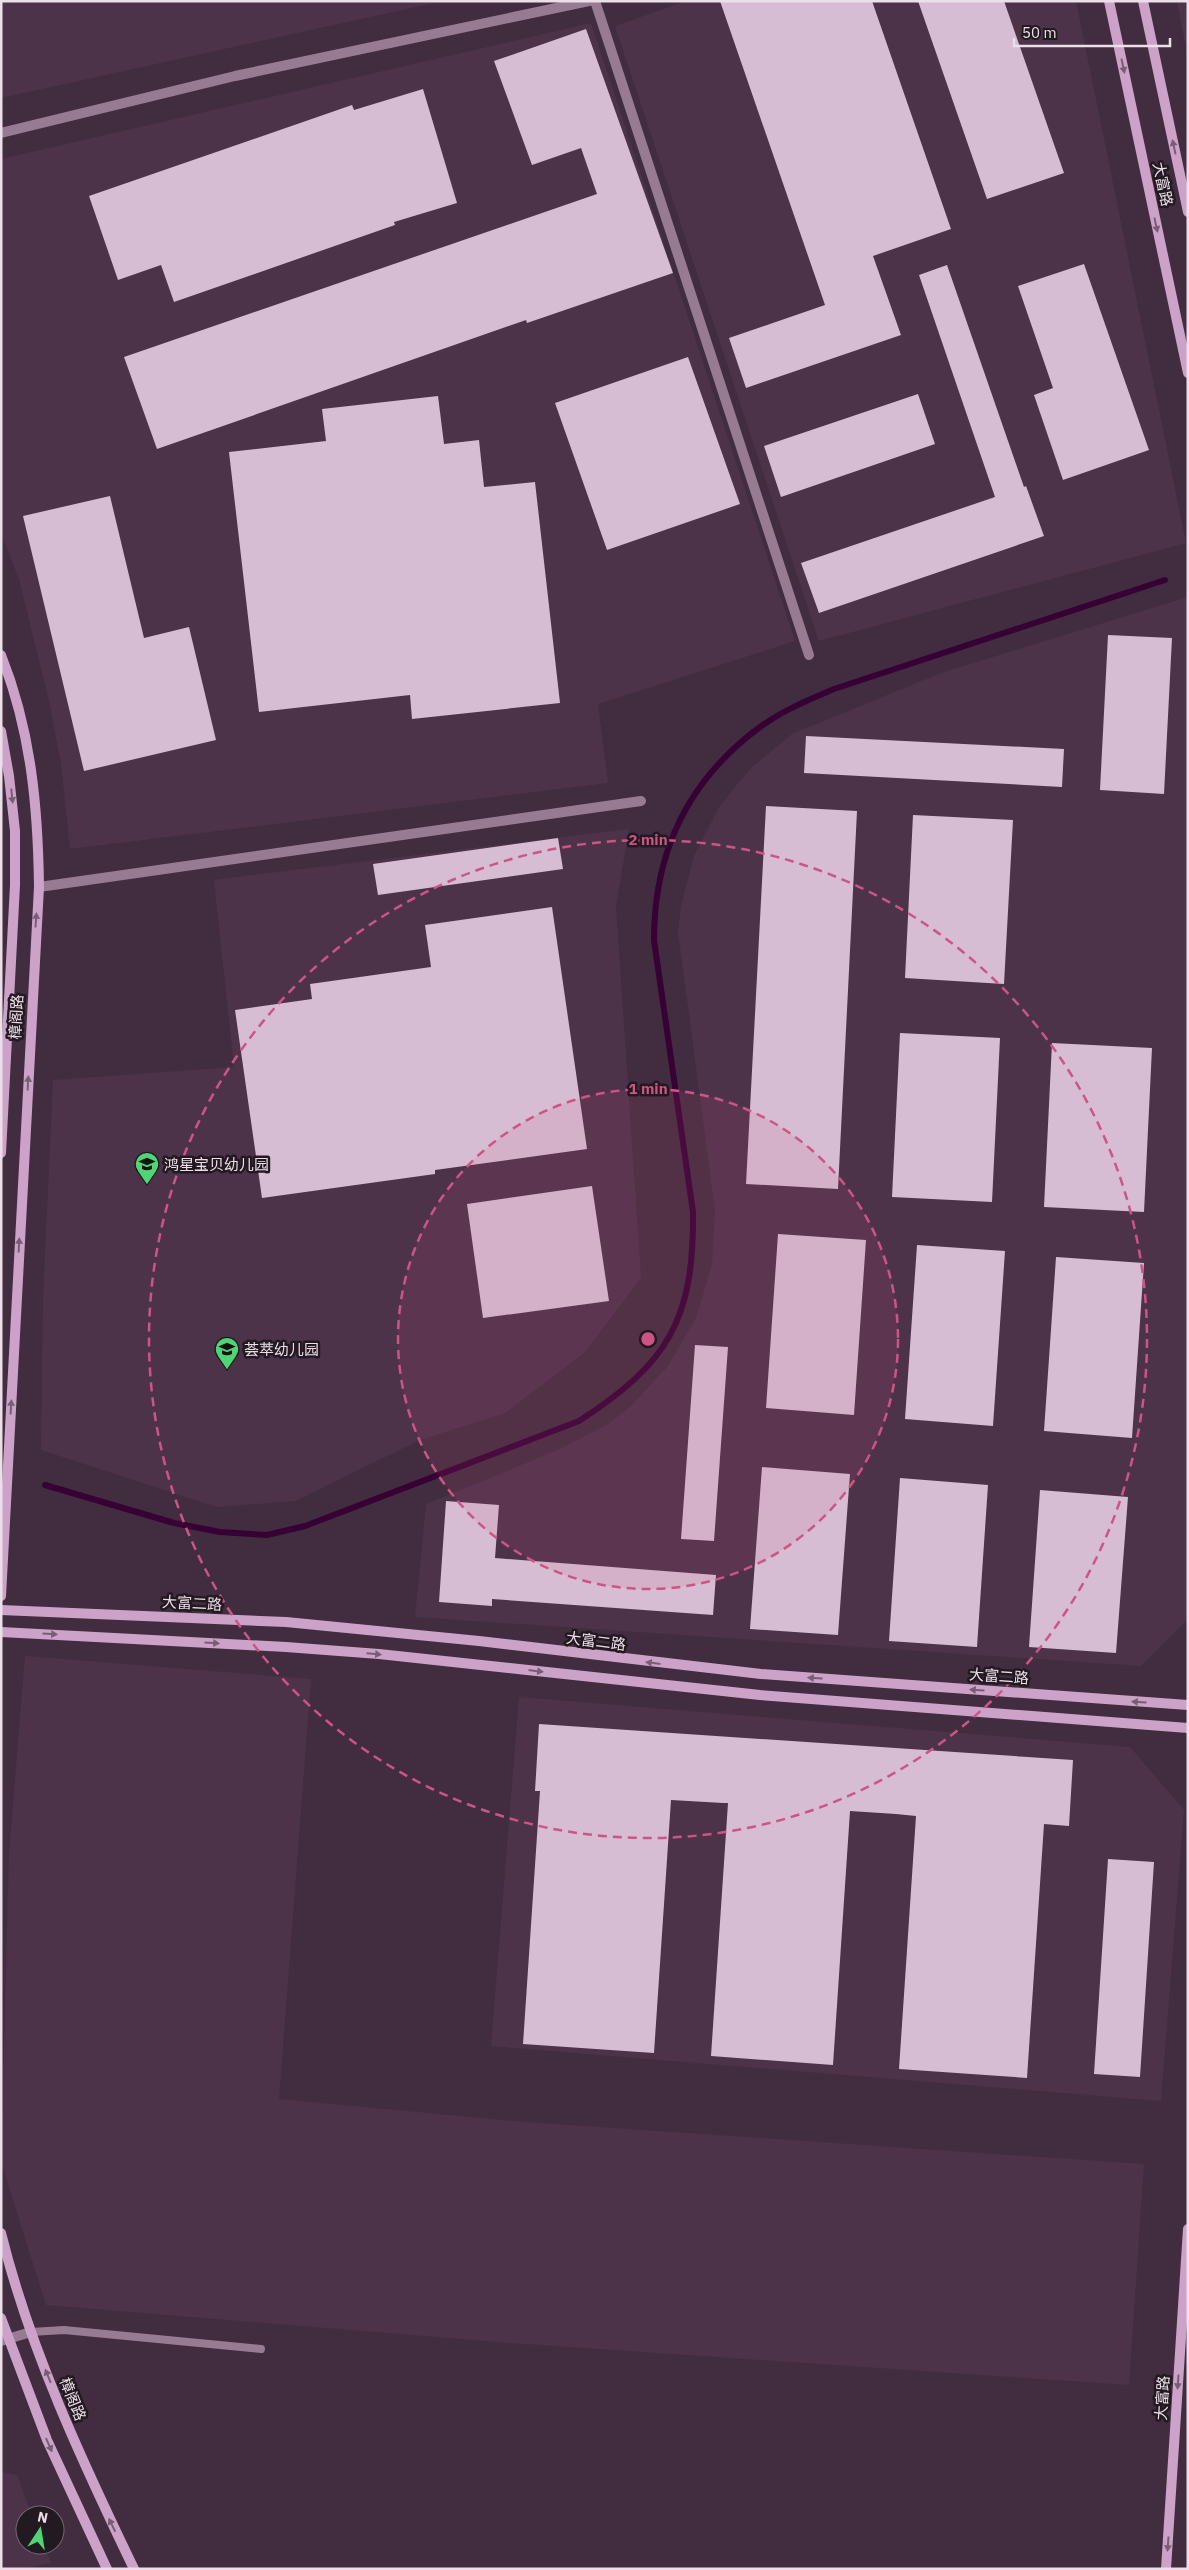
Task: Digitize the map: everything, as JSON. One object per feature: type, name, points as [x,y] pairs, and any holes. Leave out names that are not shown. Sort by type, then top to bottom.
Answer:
[{"type":"street","points":[[1,132],[235,76],[589,1]]},
{"type":"street","points":[[595,1],[809,655]]},
{"type":"street","name":"大富路","points":[[1109,1],[1188,373]]},
{"type":"street","name":"大富路","points":[[1143,1],[1188,212]]},
{"type":"street","name":"樟阁路","points":[[1,655],[24,723],[33,772],[38,834],[38,887],[1,1596]]},
{"type":"street","name":"樟阁路","points":[[1,731],[14,822],[15,876],[1,1153]]},
{"type":"street","points":[[38,887],[641,801]]},
{"type":"street","name":"大富二路","points":[[1,1610],[286,1622],[479,1641],[761,1674],[1188,1705]]},
{"type":"street","points":[[1,1632],[351,1652],[760,1695],[1188,1728]]},
{"type":"street","name":"大富路","points":[[1166,2569],[1188,2229]]},
{"type":"street","name":"樟阁路","points":[[1,2233],[11,2272],[68,2427],[134,2569]]},
{"type":"street","points":[[1,2318],[5,2341],[46,2440],[107,2569]]},
{"type":"street","points":[[5,2341],[32,2332]]},
{"type":"lane","points":[[32,2332],[64,2330],[261,2349]]},
{"type":"shaded area","points":[[1,1],[443,1],[1,98]]},
{"type":"shaded area","points":[[686,1],[1076,1],[1186,543],[819,641],[615,26]]},
{"type":"shaded area","points":[[1177,1],[1188,1],[1188,58]]},
{"type":"shaded area","points":[[591,23],[795,641],[598,704],[608,783],[70,849],[61,763],[49,701],[19,579],[1,534],[1,159]]},
{"type":"shaded area","points":[[1188,597],[1188,1619],[1141,1666],[415,1617],[426,1504],[558,1450],[608,1424],[630,1407],[668,1366],[696,1318],[712,1265],[715,1210],[678,932],[681,906],[694,856],[718,809],[751,768],[792,734],[941,673]]},
{"type":"shaded area","points":[[629,829],[616,906],[641,1278],[584,1353],[505,1413],[420,1440],[295,1501],[217,1507],[41,1450],[43,1301],[53,1080],[234,1067],[214,880]]},
{"type":"shaded area","points":[[25,1656],[311,1679],[279,2099],[512,2121],[1144,2164],[1129,2385],[497,2342],[46,2305],[1,2162],[9,1853]]},
{"type":"shaded area","points":[[519,1697],[1130,1747],[1184,1810],[1161,2101],[491,2046]]},
{"type":"shaded area","points":[[1,2472],[17,2475],[28,2505],[15,2505],[15,2555],[48,2555],[51,2563],[23,2569],[1,2569]]},
{"type":"building","points":[[720,1],[872,1],[951,229],[873,256],[901,335],[746,388],[729,338],[825,305]]},
{"type":"building","points":[[918,1],[1004,1],[1064,173],[987,199]]},
{"type":"building","points":[[586,29],[673,273],[527,323],[526,320],[157,449],[124,357],[597,194],[581,148],[532,165],[494,61]]},
{"type":"building","points":[[423,89],[457,203],[394,222],[395,225],[174,302],[161,265],[118,280],[89,196],[352,105],[354,110]]},
{"type":"building","points":[[1084,264],[1149,450],[1063,480],[1034,395],[1053,388],[1018,286]]},
{"type":"building","points":[[947,265],[1024,487],[1026,486],[1044,536],[819,613],[801,563],[995,497],[919,275]]},
{"type":"building","points":[[688,357],[740,504],[607,550],[555,403]]},
{"type":"building","points":[[918,394],[935,444],[781,497],[764,446]]},
{"type":"building","points":[[438,396],[444,444],[479,440],[484,487],[535,482],[560,703],[412,719],[410,695],[259,712],[229,452],[326,441],[322,409]]},
{"type":"building","points":[[110,496],[144,638],[189,627],[216,740],[84,771],[23,516]]},
{"type":"building","points":[[1108,635],[1172,638],[1164,794],[1100,790]]},
{"type":"building","points":[[806,736],[1064,749],[1062,787],[804,773]]},
{"type":"building","points":[[766,806],[857,811],[838,1189],[746,1184]]},
{"type":"building","points":[[913,815],[1013,820],[1004,984],[905,978]]},
{"type":"building","points":[[558,838],[563,869],[378,895],[373,864]]},
{"type":"building","points":[[552,907],[587,1149],[435,1170],[435,1174],[262,1198],[235,1010],[312,999],[310,984],[431,967],[425,925]]},
{"type":"building","points":[[900,1033],[1000,1038],[992,1202],[892,1197]]},
{"type":"building","points":[[1052,1043],[1152,1048],[1144,1212],[1044,1207]]},
{"type":"building","points":[[592,1186],[609,1301],[483,1318],[467,1204]]},
{"type":"building","points":[[778,1234],[866,1240],[854,1415],[766,1408]]},
{"type":"building","points":[[917,1245],[1005,1251],[993,1426],[905,1419]]},
{"type":"building","points":[[1056,1257],[1144,1263],[1132,1438],[1044,1431]]},
{"type":"building","points":[[695,1345],[728,1347],[714,1541],[681,1539]]},
{"type":"building","points":[[762,1467],[850,1474],[838,1635],[750,1629]]},
{"type":"building","points":[[900,1478],[988,1485],[977,1647],[889,1641]]},
{"type":"building","points":[[1040,1490],[1128,1497],[1116,1653],[1029,1647]]},
{"type":"building","points":[[446,1501],[499,1505],[495,1558],[716,1575],[713,1615],[492,1599],[492,1606],[439,1602]]},
{"type":"building","points":[[539,1724],[1073,1760],[1069,1826],[1044,1824],[1027,2078],[899,2069],[916,1816],[896,1814],[850,1811],[833,2065],[711,2056],[728,1803],[671,1800],[654,2053],[523,2044],[540,1791],[535,1791]]},
{"type":"building","points":[[1108,1859],[1154,1862],[1140,2077],[1094,2074]]},
{"type":"waterway","points":[[45,1485],[174,1523],[220,1532],[267,1535],[305,1526],[579,1421],[610,1400],[635,1379],[655,1358],[670,1335],[681,1310],[688,1282],[692,1249],[693,1212],[654,940],[660,877],[680,820],[695,794],[713,770],[760,727],[805,702],[834,689],[1165,580]]},
{"type":"place","name":"鸿星宝贝幼儿园","points":[[147,1185]]},
{"type":"place","name":"荟萃幼儿园","points":[[227,1370]]}]
